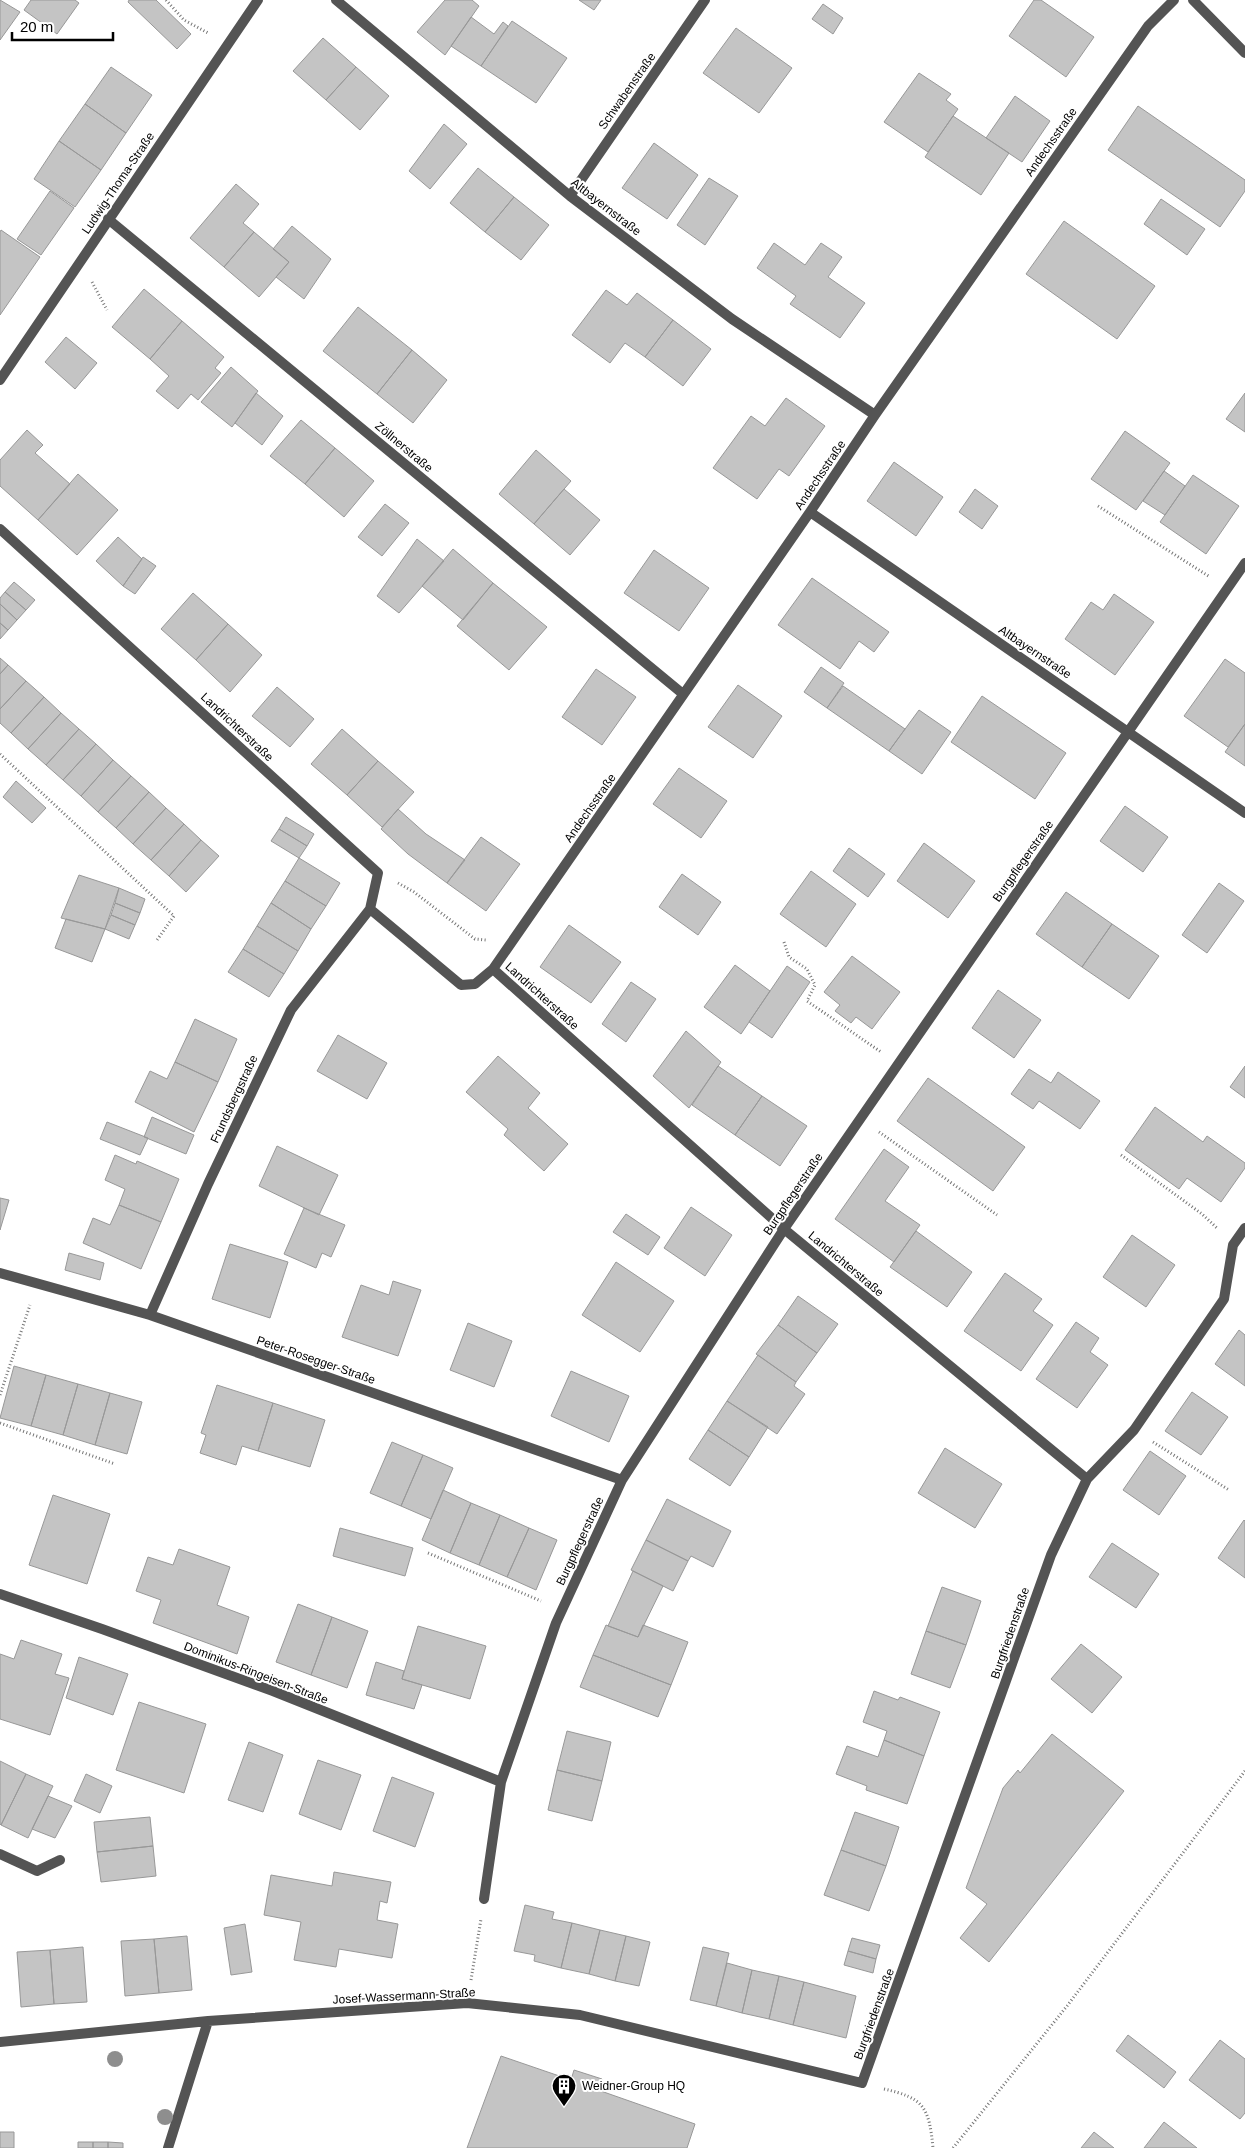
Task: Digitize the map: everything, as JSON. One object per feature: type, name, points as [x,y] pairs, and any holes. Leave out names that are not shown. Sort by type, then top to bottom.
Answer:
[{"type":"street","name":"Ludwig-Thoma-Straße","points":[[0,380],[258,0]]},
{"type":"street","name":"Altbayernstraße","points":[[336,0],[570,196],[732,320],[875,415]]},
{"type":"street","name":"Schwabenstraße","points":[[570,196],[705,0]]},
{"type":"street","name":"Andechsstraße","points":[[493,969],[810,512],[875,415],[1148,26],[1174,0]]},
{"type":"street","points":[[1193,0],[1245,53]]},
{"type":"street","name":"Zöllnerstraße","points":[[108,219],[683,694]]},
{"type":"street","name":"Altbayernstraße","points":[[810,512],[1245,813]]},
{"type":"street","name":"Landrichterstraße","points":[[0,529],[98,616],[378,873]]},
{"type":"street","name":"Burgpflegerstraße","points":[[484,1899],[501,1782],[562,1610],[622,1480],[784,1229],[1245,563]]},
{"type":"street","points":[[370,909],[378,873]]},
{"type":"street","name":"Landrichterstraße","points":[[370,909],[461,985],[475,984],[493,969],[784,1229],[1087,1479]]},
{"type":"street","name":"Frundsbergstraße","points":[[150,1316],[208,1184],[291,1010],[370,909]]},
{"type":"street","name":"Burgfriedenstraße","points":[[862,2083],[1051,1555],[1087,1479],[1134,1430],[1224,1299],[1233,1245],[1245,1228]]},
{"type":"street","name":"Peter-Rosegger-Straße","points":[[0,1273],[150,1316],[622,1480]]},
{"type":"street","name":"Dominikus-Ringeisen-Straße","points":[[0,1594],[102,1629],[273,1692],[501,1782]]},
{"type":"street","points":[[0,1854],[37,1872],[60,1860]]},
{"type":"street","name":"Josef-Wassermann-Straße","points":[[0,2042],[208,2021],[467,2003],[580,2015],[862,2083]]},
{"type":"street","points":[[168,2148],[208,2021]]},
{"type":"path","points":[[166,0],[184,20],[214,36],[227,46]]},
{"type":"path","points":[[1098,506],[1228,588]]},
{"type":"path","points":[[0,754],[174,916],[157,940]]},
{"type":"path","points":[[378,873],[414,892],[475,939],[511,943]]},
{"type":"path","points":[[784,942],[789,957],[807,969],[815,985],[807,1001],[898,1064]]},
{"type":"path","points":[[860,1119],[997,1215]]},
{"type":"path","points":[[1121,1155],[1202,1214],[1233,1245]]},
{"type":"path","points":[[0,1395],[38,1283]]},
{"type":"path","points":[[0,1423],[116,1464]]},
{"type":"path","points":[[1134,1430],[1229,1490]]},
{"type":"path","points":[[428,1553],[562,1610]]},
{"type":"path","points":[[953,2148],[1067,2006],[1245,1770]]},
{"type":"path","points":[[467,2003],[484,1899]]},
{"type":"path","points":[[862,2083],[909,2095],[920,2103],[928,2118],[933,2148]]},
{"type":"building","points":[[0,0],[20,12],[0,40]]},
{"type":"building","points":[[31,0],[75,0],[79,3],[57,34],[24,10]]},
{"type":"building","points":[[129,0],[156,0],[191,34],[177,49],[128,2]]},
{"type":"building","points":[[445,0],[472,0],[479,6],[445,55],[417,32]]},
{"type":"building","points":[[579,0],[601,0],[594,10]]},
{"type":"building","points":[[1034,0],[1041,0],[1094,37],[1066,77],[1009,36]]},
{"type":"building","points":[[823,4],[843,18],[833,34],[812,19]]},
{"type":"building","points":[[471,17],[494,34],[503,22],[508,26],[481,66],[451,46]]},
{"type":"building","points":[[512,21],[567,58],[536,103],[481,66]]},
{"type":"building","points":[[736,28],[792,68],[759,113],[703,73]]},
{"type":"building","points":[[323,38],[356,67],[326,100],[293,71]]},
{"type":"building","points":[[111,67],[152,95],[126,133],[85,104]]},
{"type":"building","points":[[356,67],[389,96],[360,130],[326,100]]},
{"type":"building","points":[[919,73],[951,94],[946,100],[958,109],[928,152],[884,122]]},
{"type":"building","points":[[1015,96],[1050,121],[1022,162],[986,138]]},
{"type":"building","points":[[85,104],[126,133],[101,170],[59,141]]},
{"type":"building","points":[[1138,106],[1245,180],[1245,191],[1220,227],[1108,150]]},
{"type":"building","points":[[953,116],[1009,153],[981,195],[925,157]]},
{"type":"building","points":[[444,124],[467,144],[430,189],[409,171]]},
{"type":"building","points":[[59,141],[101,170],[75,207],[34,179]]},
{"type":"building","points":[[654,143],[698,175],[667,219],[622,188]]},
{"type":"building","points":[[478,168],[514,197],[485,232],[450,203]]},
{"type":"building","points":[[709,178],[738,196],[705,245],[677,225]]},
{"type":"building","points":[[236,184],[259,204],[243,223],[254,232],[224,267],[190,238]]},
{"type":"building","points":[[50,191],[74,208],[41,255],[17,239]]},
{"type":"building","points":[[514,197],[549,225],[521,260],[485,232]]},
{"type":"building","points":[[1161,199],[1205,229],[1187,255],[1144,224]]},
{"type":"building","points":[[1064,221],[1155,286],[1117,339],[1026,274]]},
{"type":"building","points":[[292,226],[331,259],[304,299],[276,277],[289,262],[273,249]]},
{"type":"building","points":[[1,230],[40,257],[0,315],[0,232]]},
{"type":"building","points":[[254,232],[289,262],[259,297],[224,267]]},
{"type":"building","points":[[774,243],[805,265],[821,243],[842,257],[828,277],[865,303],[840,338],[790,304],[796,296],[757,268]]},
{"type":"building","points":[[144,289],[182,321],[150,359],[112,327]]},
{"type":"building","points":[[606,290],[627,305],[637,293],[673,320],[645,357],[625,343],[610,363],[572,335]]},
{"type":"building","points":[[358,307],[412,350],[377,394],[323,351]]},
{"type":"building","points":[[673,320],[711,349],[683,386],[645,357]]},
{"type":"building","points":[[182,321],[224,357],[215,368],[221,373],[198,400],[191,394],[178,409],[156,391],[169,376],[150,359]]},
{"type":"building","points":[[66,337],[97,363],[75,389],[45,362]]},
{"type":"building","points":[[412,350],[447,380],[413,423],[377,394]]},
{"type":"building","points":[[231,367],[258,391],[232,427],[201,402]]},
{"type":"building","points":[[256,393],[283,416],[262,445],[235,423]]},
{"type":"building","points":[[1245,393],[1245,432],[1226,419]]},
{"type":"building","points":[[786,398],[825,426],[789,476],[779,469],[757,499],[713,468],[751,416],[765,426]]},
{"type":"building","points":[[301,420],[335,448],[305,484],[270,456]]},
{"type":"building","points":[[27,430],[43,445],[35,453],[70,484],[38,520],[0,486],[0,460]]},
{"type":"building","points":[[1125,431],[1170,463],[1136,510],[1091,479]]},
{"type":"building","points":[[335,448],[374,481],[344,517],[305,484]]},
{"type":"building","points":[[536,450],[571,481],[534,524],[499,494]]},
{"type":"building","points":[[894,462],[943,497],[916,536],[867,501]]},
{"type":"building","points":[[1164,471],[1185,486],[1165,515],[1143,501]]},
{"type":"building","points":[[78,474],[118,510],[77,555],[38,520]]},
{"type":"building","points":[[1193,475],[1239,506],[1206,554],[1160,522]]},
{"type":"building","points":[[564,489],[600,520],[570,555],[534,524]]},
{"type":"building","points":[[975,489],[998,506],[982,529],[959,512]]},
{"type":"building","points":[[385,504],[409,523],[382,556],[358,537]]},
{"type":"building","points":[[118,537],[142,559],[123,586],[96,561]]},
{"type":"building","points":[[417,539],[444,561],[399,613],[377,596]]},
{"type":"building","points":[[453,549],[493,583],[463,620],[422,586]]},
{"type":"building","points":[[654,550],[709,588],[679,631],[624,593]]},
{"type":"building","points":[[143,557],[156,566],[135,594],[123,586]]},
{"type":"building","points":[[812,578],[889,632],[874,652],[859,641],[840,669],[778,625]]},
{"type":"building","points":[[14,582],[35,600],[26,610],[5,592]]},
{"type":"building","points":[[493,583],[547,627],[509,670],[457,626]]},
{"type":"building","points":[[5,592],[26,610],[17,620],[0,604],[0,598]]},
{"type":"building","points":[[193,593],[228,624],[196,660],[161,629]]},
{"type":"building","points":[[1114,594],[1154,622],[1115,675],[1065,639],[1091,602],[1103,610]]},
{"type":"building","points":[[0,604],[17,620],[8,630],[0,623]]},
{"type":"building","points":[[0,623],[8,630],[0,639]]},
{"type":"building","points":[[228,624],[262,655],[230,692],[196,660]]},
{"type":"building","points":[[0,658],[8,665],[0,674]]},
{"type":"building","points":[[1225,659],[1245,673],[1245,724],[1228,747],[1184,716]]},
{"type":"building","points":[[8,665],[26,681],[0,709],[0,674]]},
{"type":"building","points":[[821,667],[844,683],[827,708],[804,692]]},
{"type":"building","points":[[596,669],[636,697],[602,745],[562,717]]},
{"type":"building","points":[[26,681],[44,697],[11,733],[0,723],[0,709]]},
{"type":"building","points":[[738,685],[782,716],[753,758],[708,727]]},
{"type":"building","points":[[843,686],[905,729],[889,751],[827,708]]},
{"type":"building","points":[[277,687],[314,719],[290,747],[252,716]]},
{"type":"building","points":[[982,696],[1066,753],[1035,799],[951,742]]},
{"type":"building","points":[[44,697],[61,713],[28,749],[11,733]]},
{"type":"building","points":[[919,710],[951,732],[922,774],[889,751]]},
{"type":"building","points":[[61,713],[79,729],[46,765],[28,749]]},
{"type":"building","points":[[1245,724],[1245,766],[1225,752]]},
{"type":"building","points":[[79,729],[96,744],[63,780],[46,765]]},
{"type":"building","points":[[342,729],[378,761],[347,795],[311,764]]},
{"type":"building","points":[[96,744],[113,760],[81,796],[63,780]]},
{"type":"building","points":[[113,760],[131,776],[98,812],[81,796]]},
{"type":"building","points":[[378,761],[414,792],[382,827],[347,795]]},
{"type":"building","points":[[679,768],[727,801],[701,838],[653,804]]},
{"type":"building","points":[[131,776],[149,792],[116,828],[98,812]]},
{"type":"building","points":[[16,781],[46,808],[32,823],[3,797]]},
{"type":"building","points":[[149,792],[166,808],[133,844],[116,828]]},
{"type":"building","points":[[1125,806],[1168,837],[1143,872],[1100,841]]},
{"type":"building","points":[[166,808],[184,824],[151,860],[133,844]]},
{"type":"building","points":[[398,809],[426,834],[465,860],[447,883],[408,854],[381,829]]},
{"type":"building","points":[[286,817],[314,834],[307,846],[279,829]]},
{"type":"building","points":[[184,824],[201,840],[169,876],[151,860]]},
{"type":"building","points":[[279,829],[307,846],[299,858],[271,841]]},
{"type":"building","points":[[481,837],[520,864],[486,911],[447,883]]},
{"type":"building","points":[[201,840],[219,856],[186,892],[169,876]]},
{"type":"building","points":[[924,843],[975,881],[948,918],[897,881]]},
{"type":"building","points":[[849,848],[885,874],[868,897],[833,871]]},
{"type":"building","points":[[299,858],[340,883],[326,906],[285,881]]},
{"type":"building","points":[[811,871],[856,904],[826,947],[780,914]]},
{"type":"building","points":[[682,874],[721,902],[698,935],[659,907]]},
{"type":"building","points":[[79,875],[119,888],[105,929],[61,918]]},
{"type":"building","points":[[285,881],[326,906],[311,929],[271,903]]},
{"type":"building","points":[[1219,883],[1244,901],[1207,953],[1182,935]]},
{"type":"building","points":[[119,888],[145,899],[140,913],[115,903]]},
{"type":"building","points":[[1066,892],[1112,924],[1082,967],[1036,934]]},
{"type":"building","points":[[115,903],[140,913],[135,925],[111,915]]},
{"type":"building","points":[[271,903],[311,929],[298,951],[257,926]]},
{"type":"building","points":[[111,915],[135,925],[129,939],[105,929]]},
{"type":"building","points":[[66,919],[105,929],[92,962],[55,948]]},
{"type":"building","points":[[1112,924],[1159,956],[1129,999],[1082,967]]},
{"type":"building","points":[[569,925],[621,962],[591,1003],[540,967]]},
{"type":"building","points":[[257,926],[298,951],[284,974],[243,949]]},
{"type":"building","points":[[243,949],[284,974],[269,997],[228,972]]},
{"type":"building","points":[[852,956],[900,992],[872,1029],[856,1017],[851,1023],[835,1011],[840,1005],[824,992]]},
{"type":"building","points":[[735,965],[770,991],[741,1034],[704,1007]]},
{"type":"building","points":[[787,966],[810,982],[772,1038],[749,1022]]},
{"type":"building","points":[[631,982],[656,999],[626,1042],[602,1024]]},
{"type":"building","points":[[998,990],[1041,1020],[1014,1058],[972,1028]]},
{"type":"building","points":[[195,1019],[237,1039],[218,1082],[175,1062]]},
{"type":"building","points":[[686,1031],[721,1062],[689,1108],[653,1076]]},
{"type":"building","points":[[338,1035],[387,1063],[367,1099],[317,1071]]},
{"type":"building","points":[[498,1056],[540,1093],[528,1108],[568,1144],[544,1171],[504,1135],[508,1129],[466,1092]]},
{"type":"building","points":[[175,1062],[218,1082],[194,1132],[135,1102],[150,1071],[167,1079]]},
{"type":"building","points":[[718,1066],[762,1096],[735,1135],[692,1105]]},
{"type":"building","points":[[1245,1066],[1245,1098],[1230,1087]]},
{"type":"building","points":[[1029,1069],[1051,1083],[1058,1072],[1100,1101],[1080,1129],[1039,1101],[1033,1109],[1011,1094]]},
{"type":"building","points":[[928,1078],[1025,1147],[993,1191],[897,1121]]},
{"type":"building","points":[[762,1096],[807,1126],[780,1166],[735,1135]]},
{"type":"building","points":[[1155,1107],[1203,1142],[1207,1136],[1245,1163],[1245,1168],[1221,1202],[1187,1178],[1179,1189],[1125,1150]]},
{"type":"building","points":[[152,1117],[194,1135],[186,1154],[144,1137]]},
{"type":"building","points":[[107,1122],[148,1138],[140,1155],[100,1139]]},
{"type":"building","points":[[277,1146],[338,1175],[319,1215],[259,1186]]},
{"type":"building","points":[[884,1149],[909,1167],[885,1201],[920,1225],[894,1262],[835,1219]]},
{"type":"building","points":[[115,1155],[136,1164],[137,1161],[179,1179],[161,1222],[119,1205],[125,1189],[105,1180]]},
{"type":"building","points":[[0,1198],[9,1200],[0,1230]]},
{"type":"building","points":[[119,1205],[161,1222],[141,1269],[83,1243],[93,1218],[110,1225]]},
{"type":"building","points":[[691,1207],[732,1235],[705,1276],[664,1248]]},
{"type":"building","points":[[304,1208],[345,1225],[331,1257],[322,1253],[316,1268],[284,1254]]},
{"type":"building","points":[[626,1214],[660,1237],[648,1255],[613,1232]]},
{"type":"building","points":[[916,1231],[972,1272],[947,1307],[890,1267]]},
{"type":"building","points":[[1132,1235],[1175,1265],[1146,1307],[1103,1277]]},
{"type":"building","points":[[230,1244],[288,1262],[270,1318],[212,1299]]},
{"type":"building","points":[[69,1253],[104,1263],[100,1280],[65,1270]]},
{"type":"building","points":[[616,1262],[674,1301],[640,1352],[582,1315]]},
{"type":"building","points":[[1005,1273],[1042,1299],[1033,1311],[1053,1325],[1021,1371],[964,1331]]},
{"type":"building","points":[[393,1281],[421,1290],[398,1356],[342,1337],[361,1285],[389,1295]]},
{"type":"building","points":[[798,1296],[838,1324],[817,1353],[778,1325]]},
{"type":"building","points":[[1076,1322],[1099,1338],[1090,1352],[1108,1365],[1077,1408],[1036,1379]]},
{"type":"building","points":[[468,1323],[512,1341],[494,1387],[450,1370]]},
{"type":"building","points":[[778,1325],[817,1353],[796,1382],[756,1354]]},
{"type":"building","points":[[1239,1330],[1245,1335],[1245,1386],[1215,1364]]},
{"type":"building","points":[[758,1355],[796,1382],[794,1386],[805,1394],[777,1434],[727,1401]]},
{"type":"building","points":[[14,1366],[46,1375],[31,1426],[0,1418]]},
{"type":"building","points":[[571,1371],[629,1396],[609,1442],[551,1416]]},
{"type":"building","points":[[46,1375],[78,1384],[63,1435],[31,1426]]},
{"type":"building","points":[[78,1384],[110,1393],[95,1445],[63,1435]]},
{"type":"building","points":[[217,1385],[273,1403],[258,1451],[242,1446],[236,1465],[200,1453],[206,1435],[201,1433]]},
{"type":"building","points":[[1192,1392],[1228,1417],[1201,1455],[1165,1431]]},
{"type":"building","points":[[110,1393],[142,1402],[127,1454],[95,1445]]},
{"type":"building","points":[[727,1401],[768,1427],[749,1457],[708,1430]]},
{"type":"building","points":[[273,1403],[325,1420],[310,1467],[258,1451]]},
{"type":"building","points":[[708,1430],[749,1457],[730,1486],[689,1459]]},
{"type":"building","points":[[392,1442],[423,1455],[401,1506],[370,1493]]},
{"type":"building","points":[[945,1448],[1002,1484],[975,1528],[918,1493]]},
{"type":"building","points":[[1150,1451],[1186,1476],[1159,1515],[1123,1490]]},
{"type":"building","points":[[423,1455],[453,1468],[431,1519],[401,1506]]},
{"type":"building","points":[[443,1490],[471,1503],[450,1553],[422,1540]]},
{"type":"building","points":[[53,1495],[110,1514],[87,1584],[29,1565]]},
{"type":"building","points":[[667,1499],[731,1531],[713,1567],[691,1556],[688,1561],[646,1540]]},
{"type":"building","points":[[471,1503],[500,1515],[479,1565],[450,1553]]},
{"type":"building","points":[[500,1515],[529,1528],[507,1577],[479,1565]]},
{"type":"building","points":[[1245,1521],[1245,1578],[1218,1558]]},
{"type":"building","points":[[340,1528],[413,1548],[405,1576],[333,1556]]},
{"type":"building","points":[[529,1528],[557,1540],[536,1590],[507,1577]]},
{"type":"building","points":[[646,1540],[688,1561],[673,1591],[631,1570]]},
{"type":"building","points":[[1112,1543],[1159,1574],[1136,1608],[1089,1577]]},
{"type":"building","points":[[179,1549],[230,1567],[217,1605],[249,1617],[237,1654],[153,1623],[161,1600],[136,1591],[148,1557],[173,1565]]},
{"type":"building","points":[[633,1571],[663,1586],[638,1637],[608,1626]]},
{"type":"building","points":[[942,1587],[981,1601],[966,1645],[926,1631]]},
{"type":"building","points":[[298,1604],[332,1617],[311,1675],[276,1662]]},
{"type":"building","points":[[332,1617],[368,1631],[347,1688],[311,1675]]},
{"type":"building","points":[[606,1625],[638,1637],[643,1625],[688,1642],[671,1685],[593,1655]]},
{"type":"building","points":[[418,1626],[486,1646],[470,1699],[402,1679]]},
{"type":"building","points":[[926,1631],[966,1645],[950,1688],[911,1674]]},
{"type":"building","points":[[21,1640],[62,1654],[55,1674],[69,1678],[50,1735],[0,1719],[0,1654],[14,1659]]},
{"type":"building","points":[[1081,1644],[1122,1677],[1092,1713],[1051,1679]]},
{"type":"building","points":[[593,1655],[671,1685],[658,1717],[580,1687]]},
{"type":"building","points":[[79,1657],[128,1674],[113,1715],[66,1698]]},
{"type":"building","points":[[376,1662],[404,1671],[402,1679],[422,1685],[414,1709],[366,1695]]},
{"type":"building","points":[[874,1691],[898,1700],[900,1697],[940,1712],[924,1756],[884,1740],[887,1731],[863,1722]]},
{"type":"building","points":[[139,1702],[206,1724],[184,1793],[116,1770]]},
{"type":"building","points":[[567,1731],[611,1742],[602,1781],[557,1770]]},
{"type":"building","points":[[1052,1734],[1124,1791],[989,1962],[960,1938],[987,1904],[966,1888],[1003,1788],[1018,1770],[1020,1773]]},
{"type":"building","points":[[884,1740],[924,1756],[907,1804],[866,1790],[867,1786],[836,1774],[847,1746],[878,1757]]},
{"type":"building","points":[[249,1742],[283,1755],[263,1812],[228,1800]]},
{"type":"building","points":[[318,1760],[361,1775],[341,1830],[299,1814]]},
{"type":"building","points":[[0,1761],[26,1774],[1,1825],[0,1824]]},
{"type":"building","points":[[557,1770],[602,1781],[592,1821],[548,1810]]},
{"type":"building","points":[[26,1774],[53,1786],[28,1838],[1,1825]]},
{"type":"building","points":[[86,1774],[112,1786],[100,1813],[74,1801]]},
{"type":"building","points":[[392,1777],[434,1793],[415,1847],[373,1831]]},
{"type":"building","points":[[48,1796],[72,1806],[55,1838],[32,1829]]},
{"type":"building","points":[[855,1812],[899,1827],[886,1866],[841,1850]]},
{"type":"building","points":[[150,1817],[153,1846],[97,1852],[94,1822]]},
{"type":"building","points":[[153,1846],[156,1876],[101,1882],[97,1852]]},
{"type":"building","points":[[841,1850],[886,1866],[869,1911],[824,1895]]},
{"type":"building","points":[[334,1872],[391,1882],[387,1903],[380,1901],[377,1920],[398,1924],[392,1958],[339,1949],[336,1967],[294,1960],[301,1922],[264,1915],[271,1875],[332,1886]]},
{"type":"building","points":[[525,1905],[554,1912],[552,1919],[572,1923],[561,1968],[534,1961],[535,1955],[514,1951]]},
{"type":"building","points":[[572,1923],[600,1930],[589,1974],[561,1968]]},
{"type":"building","points":[[245,1924],[252,1972],[231,1975],[224,1928]]},
{"type":"building","points":[[600,1930],[626,1936],[615,1981],[589,1974]]},
{"type":"building","points":[[187,1936],[192,1990],[159,1993],[154,1939]]},
{"type":"building","points":[[626,1936],[650,1942],[639,1986],[615,1981]]},
{"type":"building","points":[[852,1938],[880,1945],[876,1959],[848,1951]]},
{"type":"building","points":[[154,1939],[159,1993],[125,1996],[121,1941]]},
{"type":"building","points":[[83,1947],[87,2002],[54,2004],[50,1950]]},
{"type":"building","points":[[703,1947],[729,1953],[716,2006],[690,2000]]},
{"type":"building","points":[[50,1950],[54,2004],[21,2007],[17,1952]]},
{"type":"building","points":[[848,1951],[876,1959],[873,1973],[844,1965]]},
{"type":"building","points":[[727,1963],[752,1970],[742,2013],[716,2006]]},
{"type":"building","points":[[752,1970],[779,1976],[769,2019],[742,2013]]},
{"type":"building","points":[[779,1976],[804,1982],[793,2025],[769,2019]]},
{"type":"building","points":[[804,1982],[856,1996],[846,2038],[793,2025]]},
{"type":"building","points":[[1128,2035],[1176,2072],[1164,2088],[1116,2051]]},
{"type":"building","points":[[1220,2040],[1245,2059],[1245,2113],[1240,2119],[1189,2080]]},
{"type":"building","name":"Weidner-Group HQ","points":[[501,2056],[571,2080],[574,2070],[602,2079],[598,2090],[695,2124],[687,2148],[467,2148]]},
{"type":"building","points":[[1164,2122],[1197,2148],[1144,2148]]},
{"type":"building","points":[[0,2132],[14,2132],[14,2148],[0,2148]]},
{"type":"building","points":[[1094,2132],[1114,2148],[1081,2148]]},
{"type":"building","points":[[78,2142],[93,2142],[93,2148],[78,2148]]},
{"type":"building","points":[[93,2142],[108,2142],[108,2148],[93,2148]]},
{"type":"building","points":[[108,2142],[123,2143],[123,2148],[108,2148]]},
{"type":"place","name":"Weidner-Group HQ","points":[[564,2107]]}]
